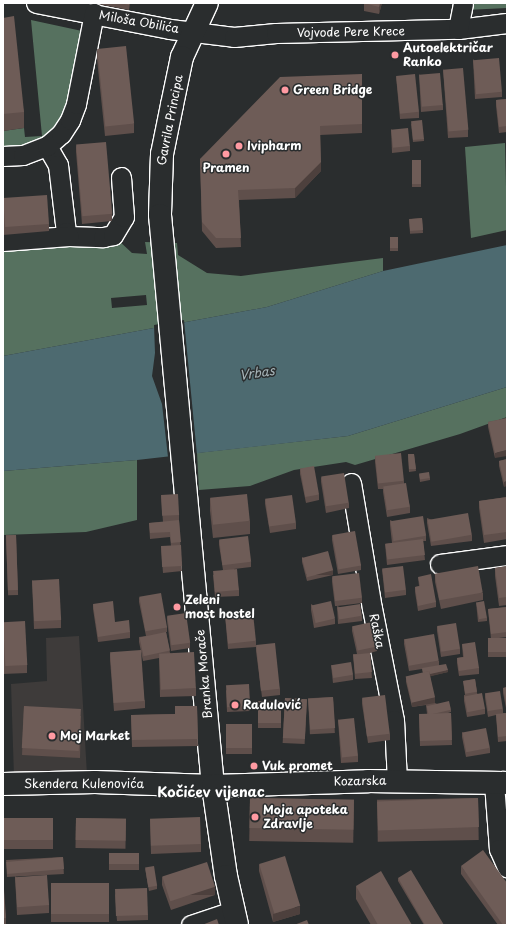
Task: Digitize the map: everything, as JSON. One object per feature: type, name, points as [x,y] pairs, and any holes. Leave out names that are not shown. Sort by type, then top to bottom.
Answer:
[{"type":"main road","name":"Gavrila Principa","points":[[187,491],[162,242],[160,177],[164,141],[182,58],[207,3]]},
{"type":"main road","name":"Branka Morače","points":[[187,491],[213,786],[235,918]]},
{"type":"main road","name":"Kozarska","points":[[213,786],[397,781],[500,783]]},
{"type":"main road","name":"Skendera Kulenovića","points":[[3,784],[95,782],[213,786]]},
{"type":"street","name":"Miloša Obilića","points":[[36,3],[94,13],[170,29],[195,30]]},
{"type":"street","points":[[458,29],[463,3]]},
{"type":"street","points":[[3,156],[23,155],[46,146],[61,134],[76,104],[94,13]]},
{"type":"street","name":"Vojvode Pere Krece","points":[[195,30],[234,37],[276,33],[458,29],[507,22]]},
{"type":"street","points":[[46,146],[58,165],[66,232],[69,236]]},
{"type":"street","points":[[3,241],[69,236],[103,237],[113,235],[124,217],[121,177]]},
{"type":"street","name":"Raška","points":[[352,483],[372,608],[394,720],[397,781]]},
{"type":"street","points":[[440,564],[507,555]]},
{"type":"street","points":[[500,783],[499,849],[507,868]]},
{"type":"street","points":[[191,925],[235,918]]},
{"type":"shaded area","points":[[79,636],[87,775],[14,777],[11,684],[47,681],[46,638]]},
{"type":"green space","points":[[468,3],[507,3],[507,8],[466,10]]},
{"type":"green space","points":[[31,20],[82,31],[69,106],[62,120],[45,139],[16,149],[3,149],[3,131],[24,128],[25,137],[42,136]]},
{"type":"green space","points":[[505,143],[507,230],[471,238],[465,147]]},
{"type":"green space","points":[[118,240],[132,253],[147,254],[145,242],[177,243],[178,255],[207,273],[241,276],[383,258],[383,271],[267,307],[3,356],[3,247]],"holes":[[[146,295],[147,305],[112,308],[111,298]]]},
{"type":"green space","points":[[507,387],[507,417],[460,434],[355,465],[346,462],[294,470],[250,486],[199,490],[197,453],[348,436]]},
{"type":"green space","points":[[137,460],[137,520],[86,532],[3,535],[3,471]]},
{"type":"water","name":"Vrbas","points":[[507,245],[507,387],[348,436],[137,460],[3,471],[3,356],[267,307],[383,271]]},
{"type":"pier","points":[[184,320],[197,455],[168,457],[162,404],[152,376],[155,353],[154,325]]},
{"type":"building","points":[[364,3],[380,3],[379,7]]},
{"type":"building","points":[[14,16],[24,112],[3,114],[3,18]]},
{"type":"building","points":[[126,46],[134,124],[105,127],[97,49]]},
{"type":"building","points":[[499,58],[502,92],[476,94],[473,60]]},
{"type":"building","points":[[463,68],[468,130],[448,132],[443,70]]},
{"type":"building","points":[[440,73],[443,105],[422,107],[419,75]]},
{"type":"building","points":[[362,74],[362,124],[320,126],[321,162],[295,188],[238,190],[241,238],[216,238],[202,222],[200,159],[280,77]]},
{"type":"building","points":[[415,74],[419,112],[400,114],[396,76]]},
{"type":"building","points":[[507,99],[507,126],[499,127],[496,100]]},
{"type":"building","points":[[422,120],[424,139],[413,140],[411,121]]},
{"type":"building","points":[[408,128],[410,146],[393,148],[391,130]]},
{"type":"building","points":[[106,142],[112,214],[82,216],[76,145]]},
{"type":"building","points":[[412,160],[421,160],[421,184],[412,184]]},
{"type":"building","points":[[47,195],[49,224],[5,227],[3,198]]},
{"type":"building","points":[[422,218],[423,230],[410,231],[409,219]]},
{"type":"building","points":[[390,237],[398,237],[398,248],[390,248]]},
{"type":"building","points":[[507,418],[507,450],[495,453],[488,422]]},
{"type":"building","points":[[401,453],[404,481],[378,484],[375,456]]},
{"type":"building","points":[[408,454],[414,454],[416,469],[409,469]]},
{"type":"building","points":[[507,459],[507,481],[504,482],[499,461]]},
{"type":"building","points":[[314,466],[319,495],[305,497],[300,468]]},
{"type":"building","points":[[429,472],[430,478],[420,479],[419,474]]},
{"type":"building","points":[[344,473],[349,503],[326,506],[321,477]]},
{"type":"building","points":[[406,483],[410,507],[387,510],[383,487]]},
{"type":"building","points":[[178,494],[179,515],[162,516],[161,495]]},
{"type":"building","points":[[247,494],[250,521],[213,525],[210,498]]},
{"type":"building","points":[[292,495],[296,523],[269,526],[265,499]]},
{"type":"building","points":[[507,497],[507,532],[484,535],[479,501]]},
{"type":"building","points":[[468,513],[472,535],[431,542],[428,520]]},
{"type":"building","points":[[423,516],[426,536],[394,541],[390,521]]},
{"type":"building","points":[[179,520],[181,542],[171,543],[170,532],[150,533],[149,523]]},
{"type":"building","points":[[355,531],[361,565],[338,569],[332,535]]},
{"type":"building","points":[[6,535],[16,535],[18,590],[8,590]]},
{"type":"building","points":[[248,536],[251,562],[222,565],[219,540]]},
{"type":"building","points":[[423,539],[425,555],[387,560],[385,544]]},
{"type":"building","points":[[181,545],[182,566],[162,567],[161,546]]},
{"type":"building","points":[[328,551],[333,570],[307,577],[302,558]]},
{"type":"building","points":[[403,566],[406,590],[385,592],[382,569]]},
{"type":"building","points":[[478,566],[483,593],[439,600],[435,574]]},
{"type":"building","points":[[507,566],[507,597],[499,598],[495,568]]},
{"type":"building","points":[[237,569],[239,590],[215,592],[213,571]]},
{"type":"building","points":[[359,573],[362,598],[335,601],[332,576]]},
{"type":"building","points":[[431,574],[436,602],[418,606],[415,587],[420,586],[418,577]]},
{"type":"building","points":[[59,579],[61,620],[34,621],[32,580]]},
{"type":"building","points":[[161,593],[167,627],[145,631],[139,597]]},
{"type":"building","points":[[113,601],[115,622],[129,620],[130,632],[98,637],[93,604]]},
{"type":"building","points":[[331,601],[335,619],[316,623],[312,605]]},
{"type":"building","points":[[484,601],[487,618],[479,619],[476,602]]},
{"type":"building","points":[[360,604],[362,616],[339,619],[337,608]]},
{"type":"building","points":[[507,607],[507,632],[491,634],[488,609]]},
{"type":"building","points":[[186,613],[190,643],[171,645],[167,616]]},
{"type":"building","points":[[253,613],[256,641],[228,644],[225,616]]},
{"type":"building","points":[[25,621],[27,665],[5,666],[3,622]]},
{"type":"building","points":[[372,622],[377,646],[358,651],[352,626]]},
{"type":"building","points":[[456,623],[460,649],[441,652],[437,626]]},
{"type":"building","points":[[166,632],[170,651],[144,656],[140,638]]},
{"type":"building","points":[[434,634],[439,661],[409,666],[404,639]]},
{"type":"building","points":[[488,638],[507,638],[507,652],[488,652]]},
{"type":"building","points":[[475,642],[479,668],[459,671],[457,658],[464,657],[462,644]]},
{"type":"building","points":[[275,643],[280,689],[261,691],[256,645]]},
{"type":"building","points":[[141,650],[145,701],[114,703],[110,652]]},
{"type":"building","points":[[194,652],[196,688],[161,690],[159,654]]},
{"type":"building","points":[[370,653],[372,672],[355,674],[353,655]]},
{"type":"building","points":[[351,662],[353,675],[333,678],[331,665]]},
{"type":"building","points":[[446,664],[448,670],[430,674],[429,671],[423,673],[422,668]]},
{"type":"building","points":[[429,671],[435,697],[412,703],[406,676]]},
{"type":"building","points":[[475,679],[477,692],[465,694],[463,681]]},
{"type":"building","points":[[249,684],[250,706],[227,707],[226,685]]},
{"type":"building","points":[[507,687],[507,703],[506,703],[503,688]]},
{"type":"building","points":[[500,691],[503,709],[488,711],[485,693]]},
{"type":"building","points":[[482,693],[485,709],[467,712],[464,696]]},
{"type":"building","points":[[385,695],[390,734],[367,737],[362,698]]},
{"type":"building","points":[[333,697],[335,728],[310,730],[308,699]]},
{"type":"building","points":[[285,698],[307,699],[305,739],[283,738]]},
{"type":"building","points":[[258,701],[281,701],[281,723],[258,723]]},
{"type":"building","points":[[449,701],[451,710],[429,715],[427,706]]},
{"type":"building","name":"Moj Market","points":[[24,706],[81,709],[79,751],[22,748]]},
{"type":"building","points":[[175,706],[197,706],[198,739],[132,740],[131,715],[175,714]]},
{"type":"building","points":[[451,713],[452,740],[420,741],[419,714]]},
{"type":"building","points":[[507,713],[507,736],[498,737],[496,714]]},
{"type":"building","points":[[354,718],[358,756],[342,757],[338,720]]},
{"type":"building","points":[[226,724],[252,724],[252,748],[226,748]]},
{"type":"building","points":[[486,728],[490,748],[466,752],[462,733]]},
{"type":"building","points":[[250,798],[354,800],[353,830],[249,828]]},
{"type":"building","points":[[478,798],[479,827],[378,831],[377,802]]},
{"type":"building","points":[[200,817],[201,844],[151,846],[150,819]]},
{"type":"building","points":[[4,818],[53,818],[53,840],[4,840]]},
{"type":"building","points":[[76,818],[126,819],[126,841],[76,840]]},
{"type":"building","points":[[483,850],[507,883],[507,925],[503,925],[461,866]]},
{"type":"building","points":[[109,853],[139,853],[139,864],[109,864]]},
{"type":"building","points":[[285,856],[300,906],[274,914],[259,864]]},
{"type":"building","points":[[63,857],[64,869],[7,874],[6,862]]},
{"type":"building","points":[[207,862],[215,887],[170,901],[162,877]]},
{"type":"building","points":[[154,866],[157,886],[148,887],[145,867]]},
{"type":"building","points":[[411,870],[444,925],[425,925],[398,878]]},
{"type":"building","points":[[381,871],[412,925],[378,925],[356,886]]},
{"type":"building","points":[[47,875],[49,905],[17,907],[15,877]]},
{"type":"building","points":[[51,883],[109,883],[109,914],[51,914]]},
{"type":"building","points":[[147,888],[148,915],[116,916],[115,889]]},
{"type":"building","points":[[4,889],[6,918],[3,918]]},
{"type":"building","points":[[217,919],[219,925],[202,925]]},
{"type":"building","points":[[307,920],[309,925],[294,925]]},
{"type":"place","name":"Autoelektričar Ranko","points":[[395,55]]},
{"type":"place","name":"Green Bridge","points":[[285,90]]},
{"type":"place","name":"Ivipharm","points":[[239,146]]},
{"type":"place","name":"Pramen","points":[[226,154]]},
{"type":"place","name":"Zeleni most hostel","points":[[177,607]]},
{"type":"place","name":"Radulović","points":[[235,705]]},
{"type":"place","name":"Moj Market","points":[[52,736]]},
{"type":"place","name":"Vuk promet","points":[[254,766]]},
{"type":"place","name":"Moja apoteka Zdravlje","points":[[255,817]]},
{"type":"district","name":"Kočićev vijenac","points":[[211,792]]}]
